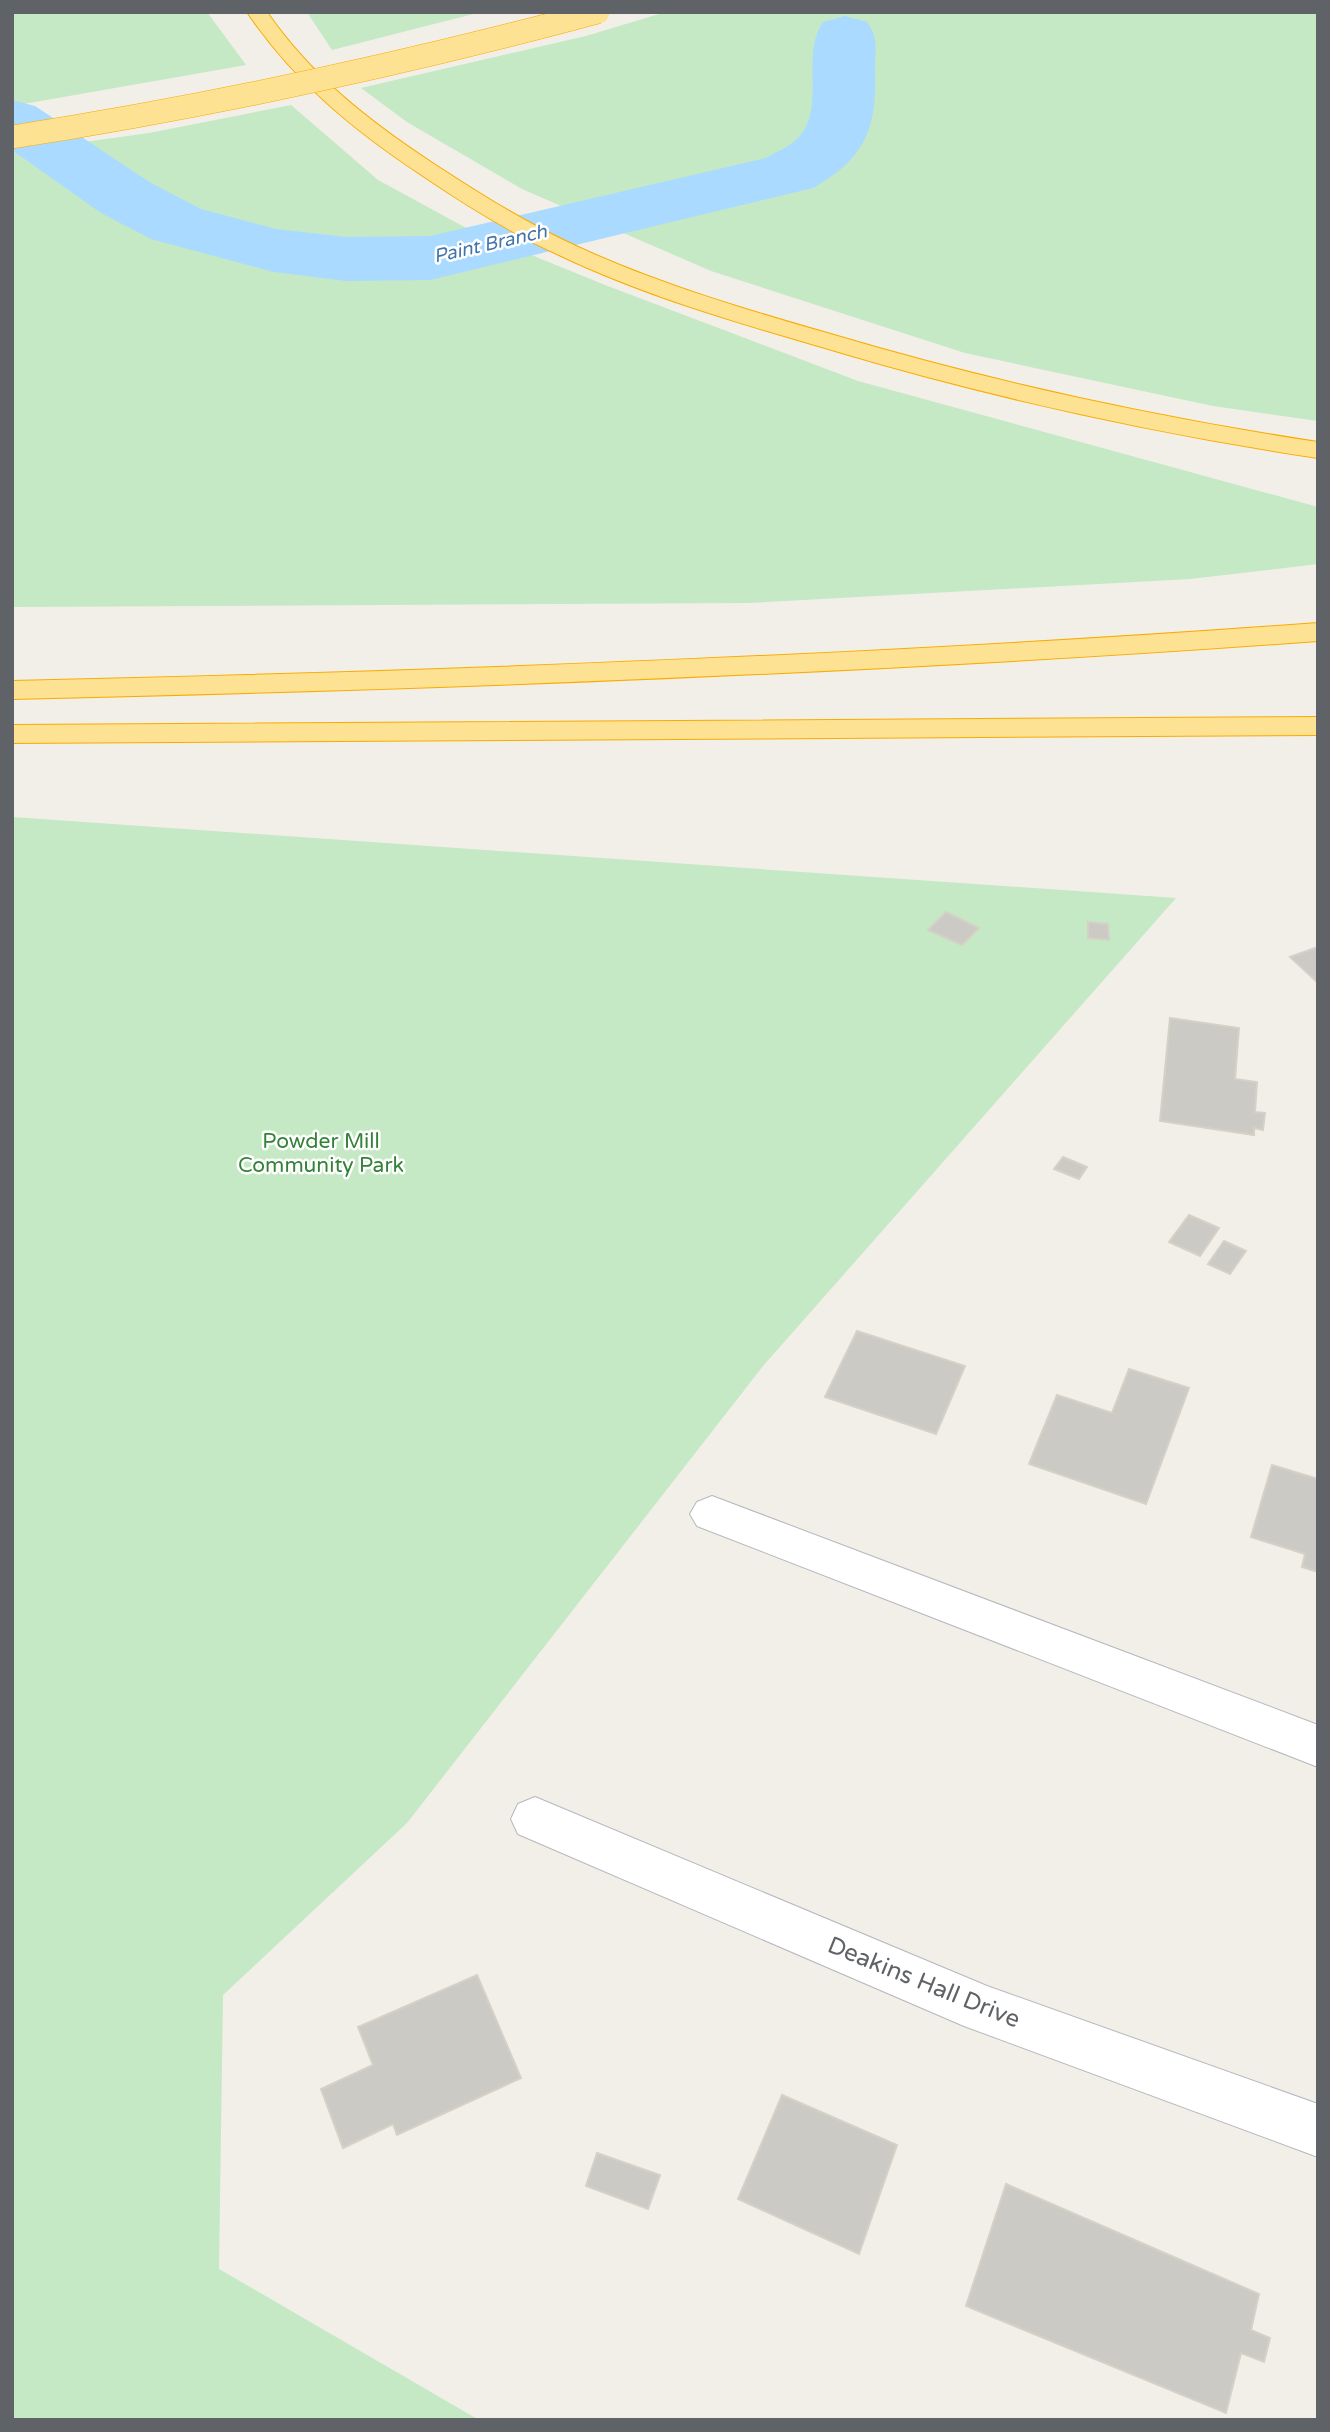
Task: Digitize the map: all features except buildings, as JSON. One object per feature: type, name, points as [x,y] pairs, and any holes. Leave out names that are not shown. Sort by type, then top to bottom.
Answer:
[{"type":"highway","points":[[257,12],[277,44],[318,88],[378,137],[509,221],[588,260],[789,330],[943,376],[1077,408],[1318,450]]},
{"type":"highway","points":[[12,137],[174,110],[349,74],[513,36],[598,12]]},
{"type":"highway","points":[[12,690],[693,672],[1068,652],[1318,632]]},
{"type":"highway","points":[[12,734],[1318,726]]},
{"type":"street","points":[[712,1514],[1318,1746]]},
{"type":"street","name":"Deakins Hall Drive","points":[[535,1819],[982,2009],[1284,2116],[1318,2131]]},
{"type":"green space","points":[[12,12],[207,12],[246,65],[12,106]]},
{"type":"green space","points":[[307,12],[481,12],[332,50]]},
{"type":"green space","points":[[666,12],[1318,12],[1318,421],[1213,406],[965,353],[711,271],[522,189],[407,122],[361,88],[586,36]]},
{"type":"green space","points":[[291,105],[378,180],[470,230],[605,285],[858,381],[1318,507],[1318,564],[1190,579],[748,603],[12,607],[12,152],[149,133]]},
{"type":"green space","name":"Powder Mill Community Park","points":[[12,817],[1176,898],[763,1366],[407,1823],[223,1995],[219,2269],[479,2420],[12,2420]]},
{"type":"waterway","name":"Paint Branch","points":[[12,120],[126,198],[176,224],[274,250],[346,259],[430,258],[789,173],[812,161],[827,147],[841,116],[845,35]]}]
